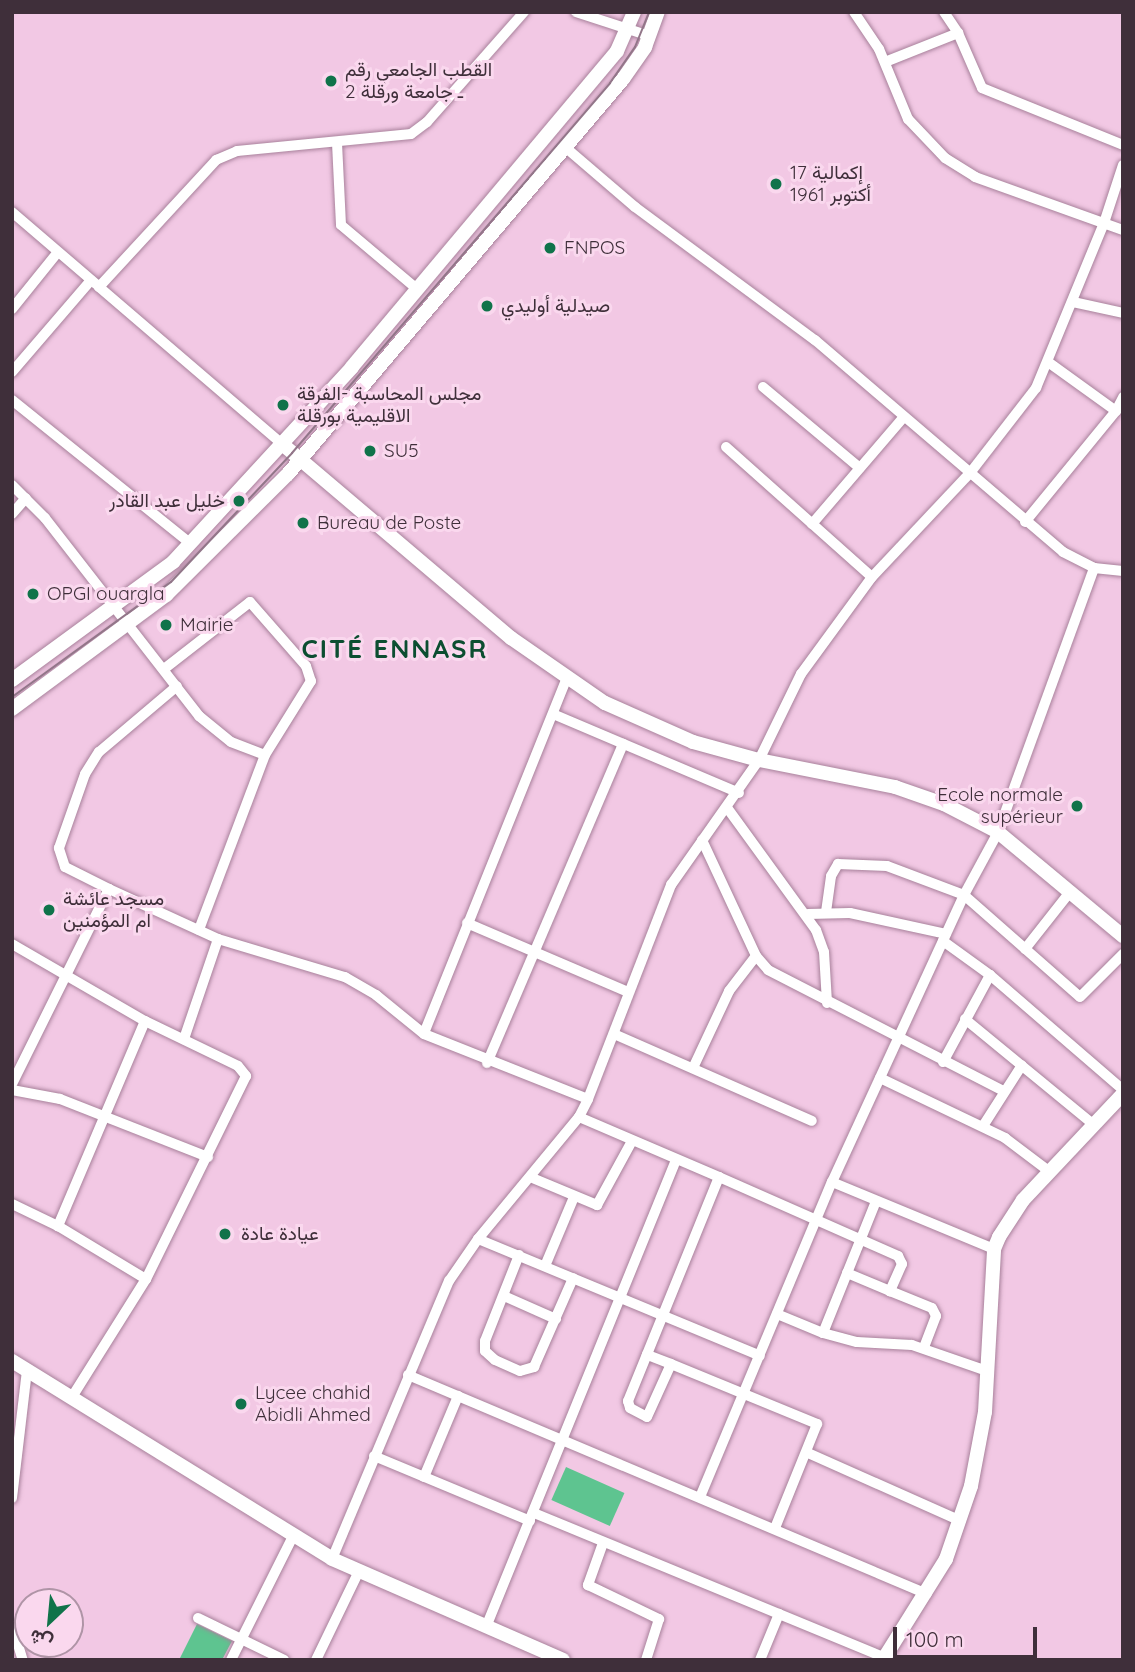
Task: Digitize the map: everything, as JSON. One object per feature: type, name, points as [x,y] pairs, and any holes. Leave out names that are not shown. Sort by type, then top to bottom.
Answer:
[{"type":"street","points":[[12,372],[216,159],[237,151],[398,137],[422,127],[524,12]]},
{"type":"street","points":[[576,12],[650,36]]},
{"type":"street","points":[[12,680],[162,572],[190,543],[417,289],[617,51],[634,12]]},
{"type":"street","points":[[12,709],[129,623],[212,552],[300,459],[636,62],[650,36],[658,12]]},
{"type":"street","points":[[854,12],[885,62],[908,119],[953,164],[983,181],[1123,230]]},
{"type":"street","points":[[944,12],[958,33],[982,89],[1123,145]]},
{"type":"street","points":[[885,62],[958,33]]},
{"type":"street","points":[[337,143],[341,225],[417,289]]},
{"type":"street","points":[[565,147],[635,207],[815,340],[902,419],[1063,552],[1094,568],[1123,570]]},
{"type":"street","points":[[332,1559],[441,1298],[478,1239],[579,1117],[671,885],[739,793],[759,760],[801,674],[872,578],[970,473],[1026,404],[1048,362],[1073,302],[1123,165]]},
{"type":"street","points":[[12,212],[458,596],[566,680],[664,731],[759,760],[924,796],[998,832],[1123,936]]},
{"type":"street","points":[[12,309],[58,252]]},
{"type":"street","points":[[1073,302],[1123,313]]},
{"type":"street","points":[[1048,362],[1116,411]]},
{"type":"street","points":[[763,387],[860,468]]},
{"type":"street","points":[[1025,523],[1116,411],[1123,397]]},
{"type":"street","points":[[12,400],[190,543]]},
{"type":"street","points":[[812,524],[902,419]]},
{"type":"street","points":[[726,447],[872,578]]},
{"type":"street","points":[[12,485],[26,498],[129,623],[177,686],[222,736],[265,755]]},
{"type":"street","points":[[12,514],[26,498]]},
{"type":"street","points":[[700,1497],[832,1182],[964,895],[998,832],[1094,568]]},
{"type":"street","points":[[164,669],[244,603],[255,605],[306,666],[311,681],[265,755],[199,930]]},
{"type":"street","points":[[424,1034],[566,680]]},
{"type":"street","points":[[177,686],[99,752],[85,774],[59,848],[65,866],[218,939],[345,977],[376,995],[424,1034],[487,1063],[588,1099]]},
{"type":"street","points":[[554,714],[739,793]]},
{"type":"street","points":[[487,1063],[623,744]]},
{"type":"street","points":[[728,809],[808,914],[824,952],[827,1003]]},
{"type":"street","points":[[702,840],[756,956],[768,970],[827,1003],[1003,1091]]},
{"type":"street","points":[[827,912],[831,876],[844,862],[916,873],[964,895],[1080,997],[1123,954]]},
{"type":"street","points":[[12,1084],[109,889]]},
{"type":"street","points":[[1025,949],[1070,892]]},
{"type":"street","points":[[374,1456],[603,1543],[884,1659],[927,1594],[961,1521],[981,1445],[994,1249],[1007,1222],[1123,1092],[944,938],[827,912],[808,914]]},
{"type":"street","points":[[467,923],[628,992]]},
{"type":"street","points":[[184,1039],[218,939]]},
{"type":"street","points":[[12,944],[145,1021],[245,1073],[240,1094],[146,1279],[72,1397]]},
{"type":"street","points":[[693,1068],[729,991],[756,956]]},
{"type":"street","points":[[943,1062],[990,975]]},
{"type":"street","points":[[965,1020],[1094,1125]]},
{"type":"street","points":[[58,1227],[107,1117],[145,1021]]},
{"type":"street","points":[[614,1034],[812,1121]]},
{"type":"street","points":[[983,1126],[1022,1065]]},
{"type":"street","points":[[880,1078],[983,1126],[1050,1172]]},
{"type":"street","points":[[12,1090],[50,1096],[208,1157]]},
{"type":"street","points":[[579,1117],[816,1218],[901,1260],[890,1291]]},
{"type":"street","points":[[530,1177],[592,1205],[603,1201],[632,1140]]},
{"type":"street","points":[[486,1628],[564,1442],[676,1160]]},
{"type":"street","points":[[671,1364],[651,1415],[645,1417],[628,1404],[719,1177]]},
{"type":"street","points":[[832,1182],[994,1249]]},
{"type":"street","points":[[545,1266],[574,1197]]},
{"type":"street","points":[[823,1333],[876,1201]]},
{"type":"street","points":[[14,1207],[58,1227],[146,1279]]},
{"type":"street","points":[[478,1239],[760,1356]]},
{"type":"street","points":[[519,1255],[484,1346],[495,1360],[520,1371],[532,1369],[573,1278]]},
{"type":"street","points":[[847,1273],[935,1311],[924,1348]]},
{"type":"street","points":[[504,1296],[556,1319]]},
{"type":"street","points":[[778,1314],[823,1333],[857,1342],[898,1342],[924,1348],[988,1371]]},
{"type":"street","points":[[647,1355],[814,1420],[818,1428],[775,1528]]},
{"type":"street","points":[[12,1361],[332,1559],[547,1657],[563,1660]]},
{"type":"street","points":[[12,1498],[27,1370]]},
{"type":"street","points":[[408,1375],[927,1594]]},
{"type":"street","points":[[424,1477],[458,1396]]},
{"type":"street","points":[[808,1453],[961,1521]]},
{"type":"street","points":[[231,1660],[293,1536]]},
{"type":"street","points":[[603,1543],[588,1585],[659,1619],[646,1660]]},
{"type":"street","points":[[316,1660],[358,1573]]},
{"type":"street","points":[[760,1660],[779,1614]]},
{"type":"street","points":[[198,1618],[284,1660]]},
{"type":"street","points":[[12,1625],[23,1660]]},
{"type":"green space","points":[[566,1467],[624,1493],[610,1526],[551,1500]]},
{"type":"green space","points":[[197,1624],[232,1641],[222,1660],[179,1660]]},
{"type":"tram line","points":[[12,697],[171,582],[292,453],[610,83],[635,47],[649,12]]},
{"type":"place","name":"القطب الجامعي رقم 2 ـ جامعة ورقلة","points":[[331,81]]},
{"type":"place","name":"إكمالية 17 أكتوبر 1961","points":[[776,184]]},
{"type":"place","name":"FNPOS","points":[[550,248]]},
{"type":"place","name":"صيدلية أوليدي","points":[[487,306]]},
{"type":"place","name":"مجلس المحاسبة -الفرقة الاقليمية بورقلة","points":[[283,405]]},
{"type":"place","name":"SU5","points":[[370,451]]},
{"type":"place","name":"خليل عبد القادر","points":[[239,501]]},
{"type":"place","name":"Bureau de Poste","points":[[303,523]]},
{"type":"place","name":"OPGI ouargla","points":[[33,594]]},
{"type":"place","name":"Mairie","points":[[166,625]]},
{"type":"place","name":"Ecole normale supérieur","points":[[1077,806]]},
{"type":"place","name":"مسجد عائشة ام المؤمنين","points":[[49,910]]},
{"type":"place","name":"عيادة عادة","points":[[225,1234]]},
{"type":"place","name":"Lycee chahid Abidli Ahmed","points":[[241,1404]]},
{"type":"district","name":"CITÉ ENNASR","points":[[395,649]]}]
